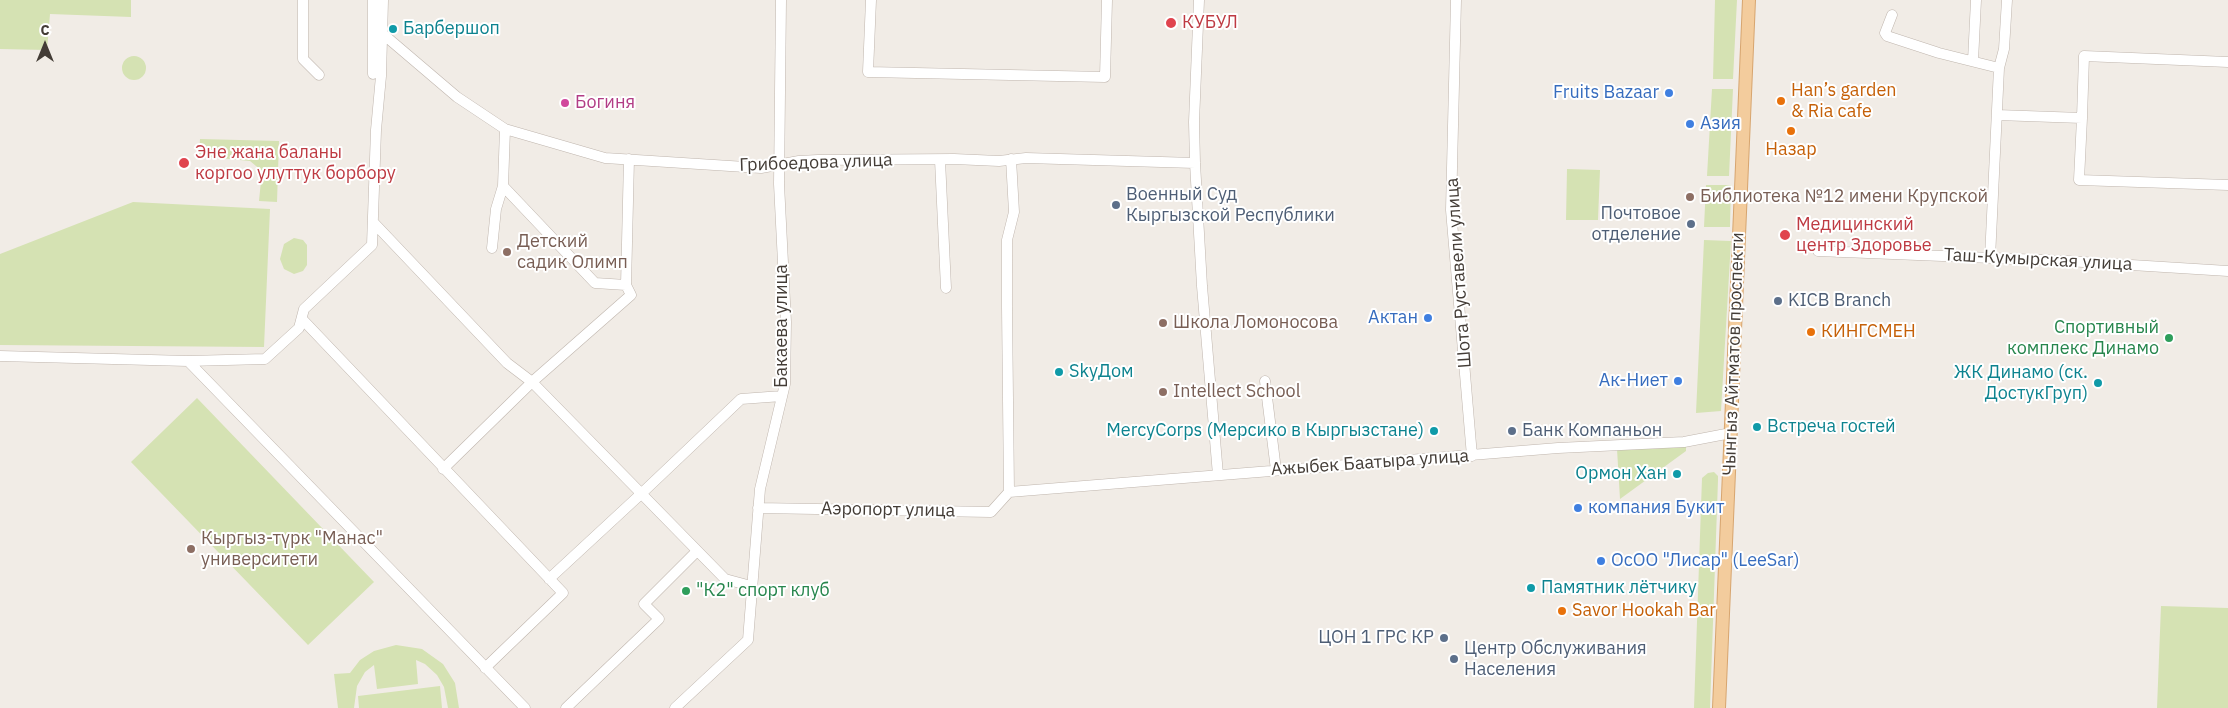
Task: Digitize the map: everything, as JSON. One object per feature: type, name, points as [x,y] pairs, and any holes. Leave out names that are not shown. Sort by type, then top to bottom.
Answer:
[{"type":"main road","name":"Чынгыз Айтматов проспекти","points":[[1719,708],[1749,0]]},
{"type":"street","points":[[303,0],[303,59],[319,75]]},
{"type":"street","points":[[373,0],[373,74]]},
{"type":"street","points":[[0,356],[188,361],[265,359],[299,328],[304,309],[372,245],[376,130],[382,76],[383,0]]},
{"type":"street","name":"Бакаева улица","points":[[675,708],[748,640],[760,490],[785,384],[786,322],[779,184],[781,0]]},
{"type":"street","points":[[871,0],[868,72],[1105,77],[1107,0]]},
{"type":"street","points":[[1200,0],[1194,122],[1195,163],[1218,475]]},
{"type":"street","name":"Шота Руставели улица","points":[[1456,0],[1452,210],[1472,456]]},
{"type":"street","points":[[1973,61],[1976,0]]},
{"type":"street","points":[[1990,258],[1992,178],[1999,68],[2004,49],[2007,0]]},
{"type":"street","points":[[1892,15],[1886,32],[1887,36],[1932,51],[1999,68]]},
{"type":"street","name":"Грибоедова улица","points":[[383,34],[457,97],[505,129],[605,158],[761,168],[798,161],[818,160],[999,161],[1026,158],[1195,163]]},
{"type":"street","points":[[2228,62],[2084,56],[2079,180],[2228,185]]},
{"type":"street","points":[[1997,115],[2082,118]]},
{"type":"street","points":[[492,248],[496,209],[503,186],[505,129]]},
{"type":"street","points":[[443,469],[532,382],[631,295],[626,284],[629,159]]},
{"type":"street","points":[[1009,492],[1008,240],[1014,212],[1011,159]]},
{"type":"street","points":[[940,160],[946,288]]},
{"type":"street","points":[[503,186],[595,283],[626,284]]},
{"type":"street","points":[[373,222],[507,363],[532,382],[725,579],[751,586]]},
{"type":"street","name":"Таш-Кумырская улица","points":[[1818,251],[2228,271]]},
{"type":"street","points":[[302,318],[562,593],[486,668]]},
{"type":"street","points":[[188,361],[525,708]]},
{"type":"street","points":[[1265,381],[1276,470]]},
{"type":"street","points":[[549,579],[741,398],[782,396]]},
{"type":"street","name":"Ажыбек Баатыра улица","points":[[1009,492],[1558,448],[1684,442],[1731,433]]},
{"type":"street","name":"Аэропорт улица","points":[[758,508],[991,512],[1009,492]]},
{"type":"street","points":[[566,708],[659,619],[644,604],[697,551]]},
{"type":"green space","points":[[0,0],[131,0],[131,17],[50,14],[47,50],[0,49]]},
{"type":"green space","points":[[1715,0],[1737,0],[1733,79],[1713,79]]},
{"type":"green space","points":[[134,56],[142,60],[146,68],[142,76],[134,80],[126,76],[122,68],[126,60]]},
{"type":"green space","points":[[1712,89],[1733,89],[1729,176],[1707,176]]},
{"type":"green space","points":[[200,139],[279,141],[277,202],[259,201],[262,171],[250,161],[199,156]]},
{"type":"green space","points":[[1567,169],[1600,170],[1598,220],[1566,220]]},
{"type":"green space","points":[[1706,185],[1731,185],[1730,227],[1704,227]]},
{"type":"green space","points":[[133,202],[270,209],[264,347],[0,345],[0,254]]},
{"type":"green space","points":[[294,238],[303,240],[307,245],[307,265],[303,271],[294,274],[284,269],[280,259],[284,244]]},
{"type":"green space","points":[[1704,240],[1731,241],[1721,411],[1696,413]]},
{"type":"green space","points":[[197,398],[374,582],[308,645],[131,462]]},
{"type":"green space","points":[[1686,445],[1686,451],[1620,499],[1617,449]]},
{"type":"green space","points":[[1714,472],[1718,476],[1718,480],[1710,708],[1694,708],[1702,478],[1708,473]]},
{"type":"green space","points":[[2161,606],[2228,608],[2228,708],[2157,708]]},
{"type":"green space","points":[[396,645],[422,649],[443,664],[455,683],[459,708],[448,708],[444,687],[437,675],[425,664],[416,660],[418,684],[377,689],[374,665],[365,672],[357,686],[354,708],[338,708],[334,674],[350,673],[360,660],[374,651]]},
{"type":"green space","points":[[440,686],[442,708],[359,708],[358,696]]},
{"type":"place","name":"КУБУЛ","points":[[1171,23]]},
{"type":"place","name":"Барбершоп","points":[[393,29]]},
{"type":"place","name":"Fruits Bazaar","points":[[1669,93]]},
{"type":"place","name":"Han’s garden & Ria cafe","points":[[1781,101]]},
{"type":"place","name":"Богиня","points":[[565,103]]},
{"type":"place","name":"Азия","points":[[1690,124]]},
{"type":"place","name":"Назар","points":[[1791,131]]},
{"type":"place","name":"Эне жана баланы коргоо улуттук борбору","points":[[184,163]]},
{"type":"place","name":"Библиотека №12 имени Крупской","points":[[1690,197]]},
{"type":"place","name":"Военный Суд Кыргызской Республики","points":[[1116,205]]},
{"type":"place","name":"Почтовое отделение","points":[[1691,224]]},
{"type":"place","name":"Медицинский центр Здоровье","points":[[1785,235]]},
{"type":"place","name":"Детский садик Олимп","points":[[507,252]]},
{"type":"place","name":"KICB Branch","points":[[1778,301]]},
{"type":"place","name":"Актан","points":[[1428,318]]},
{"type":"place","name":"Школа Ломоносова","points":[[1163,323]]},
{"type":"place","name":"КИНГСМЕН","points":[[1811,332]]},
{"type":"place","name":"Спортивный комплекс Динамо","points":[[2169,338]]},
{"type":"place","name":"SkyДом","points":[[1059,372]]},
{"type":"place","name":"Ак-Ниет","points":[[1678,381]]},
{"type":"place","name":"ЖК Динамо (ск. ДостукГруп)","points":[[2098,383]]},
{"type":"place","name":"Intellect School","points":[[1163,392]]},
{"type":"place","name":"Встреча гостей","points":[[1757,427]]},
{"type":"place","name":"MercyCorps (Мерсико в Кыргызстане)","points":[[1434,431]]},
{"type":"place","name":"Банк Компаньон","points":[[1512,431]]},
{"type":"place","name":"Ормон Хан","points":[[1677,474]]},
{"type":"place","name":"компания Букит","points":[[1578,508]]},
{"type":"place","name":"Кыргыз-түрк \"Манас\" университети","points":[[191,549]]},
{"type":"place","name":"ОсОО \"Лисар\" (LeeSar)","points":[[1601,561]]},
{"type":"place","name":"Памятник лётчику","points":[[1531,588]]},
{"type":"place","name":"\"К2\" спорт клуб","points":[[686,591]]},
{"type":"place","name":"Savor Hookah Bar","points":[[1562,611]]},
{"type":"place","name":"ЦОН 1 ГРС КР","points":[[1444,638]]},
{"type":"place","name":"Центр Обслуживания Населения","points":[[1454,659]]}]
